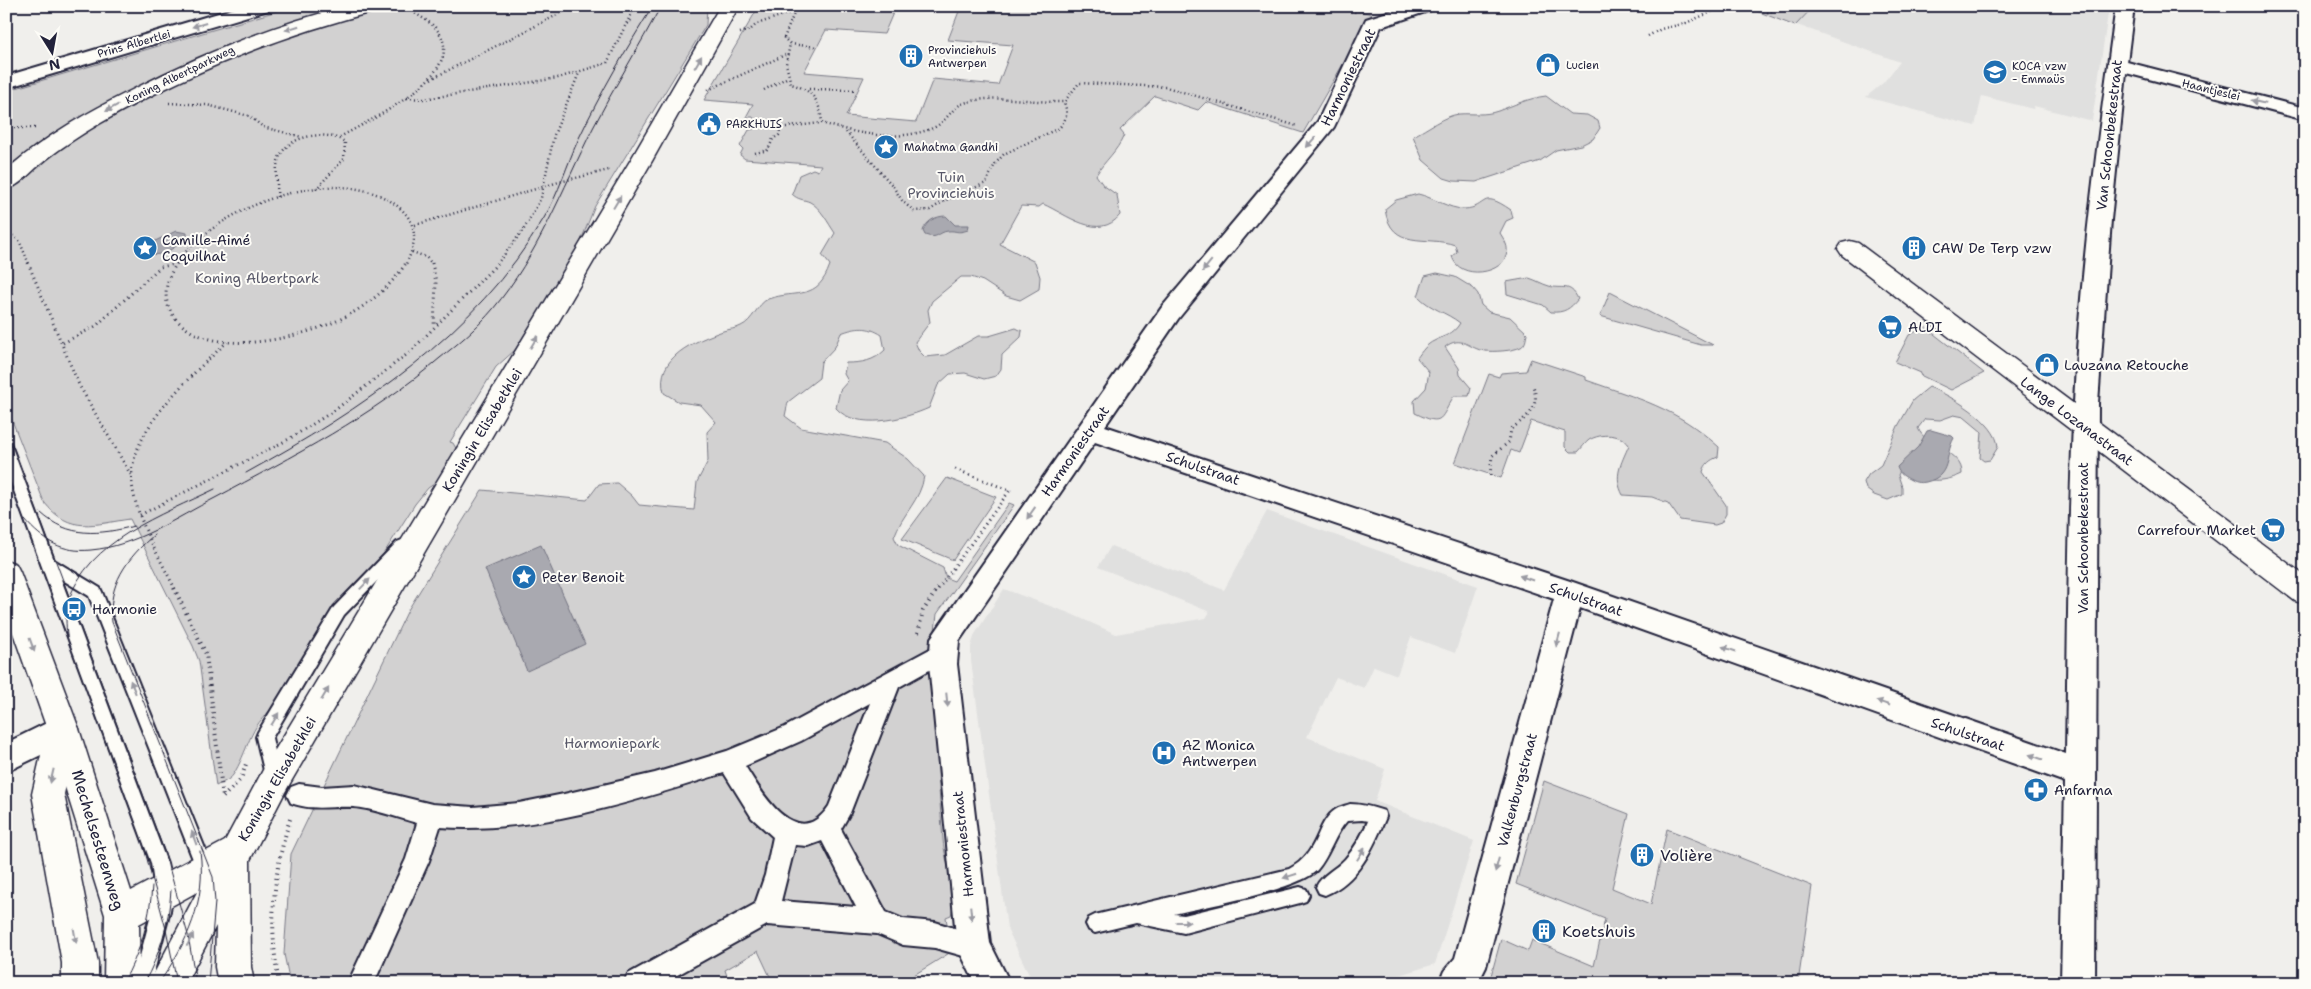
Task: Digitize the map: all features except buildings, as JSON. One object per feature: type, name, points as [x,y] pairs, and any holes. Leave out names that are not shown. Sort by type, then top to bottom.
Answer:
[{"type":"main road","name":"Koning Albertparkweg","points":[[6,182],[26,163],[65,134],[206,60],[278,32],[373,6]]},
{"type":"main road","name":"Koningin Elisabethlei","points":[[167,983],[210,904],[220,861],[286,788],[429,519],[641,161],[730,6]]},
{"type":"main road","name":"Lange Lozanastraat","points":[[1850,249],[2305,592]]},
{"type":"main road","name":"Mechelsesteenweg","points":[[6,572],[63,729],[122,915],[122,983]]},
{"type":"main road","name":"Mechelsesteenweg","points":[[63,729],[48,794],[77,948],[80,983]]},
{"type":"main road","points":[[122,915],[220,861],[235,975]]},
{"type":"street","name":"Prins Albertlei","points":[[6,82],[262,6]]},
{"type":"street","name":"Harmoniestraat","points":[[993,983],[974,946],[932,657],[1170,313],[1327,123],[1373,23],[1425,6]]},
{"type":"street","name":"Van Schoonbekestraat","points":[[2078,983],[2086,428],[2100,220],[2116,66],[2125,6]]},
{"type":"street","name":"Haantjeslei","points":[[2116,66],[2305,114]]},
{"type":"street","name":"Schulstraat","points":[[1089,430],[1570,593],[2082,774]]},
{"type":"street","name":"Valkenburgstraat","points":[[1456,983],[1469,967],[1570,593]]},
{"type":"street","points":[[286,788],[322,798],[354,796],[432,815],[473,818],[519,814],[655,784],[730,761],[792,734],[932,657]]},
{"type":"street","points":[[730,761],[762,813],[772,823],[786,832],[802,835],[816,833],[827,827],[838,813],[890,680]]},
{"type":"street","points":[[6,758],[63,729]]},
{"type":"street","points":[[361,983],[416,862],[432,815]]},
{"type":"street","points":[[827,827],[877,921]]},
{"type":"street","points":[[765,912],[777,875],[786,832]]},
{"type":"street","points":[[637,983],[765,912],[877,921],[903,932],[936,935],[974,946]]},
{"type":"lane","points":[[6,450],[159,863],[164,891],[161,912],[142,983]]},
{"type":"lane","points":[[49,564],[94,592],[220,861]]},
{"type":"lane","points":[[1094,924],[1291,877],[1303,872],[1313,862],[1332,824],[1338,817],[1355,812],[1365,812],[1378,817],[1364,850],[1356,861],[1325,887]]},
{"type":"lane","points":[[164,891],[210,904],[235,975]]},
{"type":"lane","points":[[1135,914],[1184,924],[1300,895]]},
{"type":"path","points":[[404,6],[429,22],[441,36],[445,50],[444,55],[429,80]]},
{"type":"path","points":[[340,137],[407,98],[429,80],[575,6]]},
{"type":"path","points":[[407,98],[424,99],[446,96],[580,73],[607,63],[635,6]]},
{"type":"path","points":[[788,6],[795,11]]},
{"type":"path","points":[[738,34],[750,30],[757,24],[814,6]]},
{"type":"path","points":[[1327,6],[1361,14],[1373,23]]},
{"type":"path","points":[[1648,36],[1661,29],[1686,23],[1724,6]]},
{"type":"path","points":[[1748,6],[1768,12],[1786,6]]},
{"type":"path","points":[[1800,6],[1809,11]]},
{"type":"path","points":[[795,11],[784,38],[790,44],[817,47]]},
{"type":"path","points":[[626,24],[633,19]]},
{"type":"path","points":[[790,44],[785,56],[786,72],[791,84],[809,89],[857,90]]},
{"type":"path","points":[[704,92],[785,56]]},
{"type":"path","points":[[140,515],[289,439],[335,410],[410,352],[493,269],[510,250],[535,212],[544,187],[554,135],[580,73]]},
{"type":"path","points":[[764,90],[788,78]]},
{"type":"path","points":[[1064,102],[1079,83],[1166,87],[1319,133]]},
{"type":"path","points":[[809,89],[821,106],[822,123]]},
{"type":"path","points":[[777,128],[822,123],[846,132],[908,134],[937,126],[950,111],[964,104],[988,100],[1064,102]]},
{"type":"path","points":[[846,132],[892,185],[903,202],[914,211],[922,212],[986,183],[995,162],[1005,153],[1042,138],[1063,125],[1067,114],[1064,102]]},
{"type":"path","points":[[162,103],[207,106],[226,110],[249,116],[263,128],[302,137],[325,134],[340,137],[345,142],[346,151],[344,159],[316,189]]},
{"type":"path","points":[[755,153],[768,150],[772,140],[779,135],[777,128],[770,120]]},
{"type":"path","points":[[6,128],[41,127]]},
{"type":"path","points":[[277,197],[278,159],[287,148],[302,137]]},
{"type":"path","points":[[415,225],[641,161]]},
{"type":"path","points":[[353,188],[371,192],[404,210],[411,217],[415,225],[416,235],[412,252],[399,275],[376,297],[352,312],[320,327],[292,336],[263,341],[228,342],[200,336],[181,326],[171,314],[166,297],[168,280],[176,264],[192,244],[218,224],[247,208],[277,197],[316,189],[353,188]]},
{"type":"path","points":[[6,231],[19,240],[79,385],[132,478],[140,515],[206,654],[210,675],[223,798]]},
{"type":"path","points":[[412,252],[426,256],[432,262],[436,284],[434,327]]},
{"type":"path","points":[[63,343],[96,326],[160,266],[176,264]]},
{"type":"path","points":[[132,478],[139,446],[163,409],[201,366],[228,342]]},
{"type":"path","points":[[1490,475],[1492,456],[1509,442],[1511,429],[1528,417],[1534,409],[1536,395],[1533,386]]},
{"type":"path","points":[[955,469],[1039,502]]},
{"type":"path","points":[[932,657],[917,628],[923,611],[1010,490]]},
{"type":"path","points":[[279,983],[273,943],[273,895],[281,843],[286,788]]},
{"type":"shaded area","name":"KOCA vzw - Emmaüs","points":[[1744,6],[2109,7],[2092,121],[2034,106],[2033,109],[1982,96],[1975,126],[1866,97],[1883,83],[1900,62]]},
{"type":"shaded area","points":[[946,216],[955,225],[969,225],[968,230],[961,232],[948,231],[933,237],[925,235],[924,227],[929,222],[935,218]]},
{"type":"shaded area","points":[[176,231],[187,233],[187,236],[179,244],[164,253],[148,253],[147,250],[151,243]]},
{"type":"shaded area","points":[[1931,430],[1954,438],[1946,464],[1940,475],[1934,479],[1915,482],[1899,472],[1897,467],[1918,447],[1927,431]]},
{"type":"shaded area","name":"AZ Monica Antwerpen","points":[[1267,511],[1478,586],[1455,653],[1411,637],[1397,675],[1374,666],[1364,688],[1336,677],[1307,737],[1385,769],[1375,801],[1474,841],[1435,964],[1373,983],[1033,983],[1007,928],[971,661],[971,646],[975,634],[1004,589],[1069,613],[1116,634],[1206,618],[1210,612],[1098,567],[1111,546],[1224,590]]},
{"type":"shaded area","points":[[541,545],[585,644],[527,671],[485,569]]},
{"type":"green space","name":"Koning Albertpark","points":[[294,6],[707,6],[706,25],[595,206],[578,248],[515,350],[496,367],[450,442],[453,443],[458,452],[437,482],[428,488],[415,504],[379,561],[274,708],[259,722],[232,777],[216,786],[199,661],[130,519],[83,525],[63,519],[54,512],[44,502],[6,405],[6,91]]},
{"type":"green space","name":"Harmoniepark","points":[[759,6],[896,6],[884,34],[826,30],[804,72],[864,77],[846,116],[916,122],[933,79],[998,85],[1013,45],[948,40],[961,6],[1337,6],[1372,14],[1303,133],[1206,102],[1198,110],[1155,96],[1120,130],[1124,135],[1121,141],[1096,175],[1103,185],[1117,195],[1120,215],[1112,223],[1092,226],[1072,219],[1043,204],[1039,207],[1021,206],[1000,244],[1035,262],[1040,277],[1039,289],[1020,300],[1006,296],[983,281],[971,277],[961,277],[932,301],[928,310],[930,322],[915,342],[919,351],[925,357],[945,355],[978,336],[989,336],[1016,328],[1022,331],[1021,337],[1002,355],[1001,369],[996,376],[984,379],[965,373],[950,374],[938,385],[929,408],[907,416],[881,421],[856,419],[845,415],[836,408],[840,390],[848,381],[844,374],[846,363],[867,361],[877,357],[885,350],[882,335],[872,330],[857,329],[841,333],[835,347],[821,362],[819,378],[788,402],[785,416],[801,428],[885,443],[908,459],[924,476],[919,492],[894,537],[898,545],[943,568],[946,578],[954,581],[1009,503],[1014,505],[937,614],[933,662],[934,709],[943,840],[953,898],[951,915],[946,917],[951,952],[901,983],[773,983],[758,951],[725,970],[728,979],[722,983],[290,983],[284,954],[291,854],[408,610],[482,490],[587,500],[599,484],[617,483],[639,505],[694,510],[697,482],[708,461],[707,432],[716,422],[701,405],[679,402],[664,393],[663,380],[665,370],[679,352],[689,346],[712,335],[745,324],[764,301],[813,289],[825,277],[830,265],[822,255],[835,233],[814,205],[792,194],[799,175],[813,169],[818,171],[821,165],[745,159],[740,155],[743,149],[740,146],[749,130],[754,129],[757,123],[753,117],[746,117],[753,104],[704,100]]},
{"type":"green space","points":[[1744,6],[1769,6],[1772,8],[1778,6],[1814,6],[1795,26]]},
{"type":"green space","points":[[1546,96],[1570,114],[1587,115],[1598,121],[1600,128],[1593,139],[1581,145],[1556,150],[1540,161],[1476,182],[1454,181],[1444,178],[1423,160],[1413,136],[1453,115],[1493,113],[1528,100]]},
{"type":"green space","points":[[1418,194],[1458,208],[1472,208],[1485,201],[1494,200],[1511,210],[1513,218],[1506,221],[1500,233],[1507,246],[1505,259],[1491,270],[1472,272],[1456,264],[1452,256],[1457,252],[1455,245],[1412,239],[1402,236],[1395,231],[1389,222],[1385,209],[1396,200]]},
{"type":"green space","points":[[1437,273],[1455,277],[1473,288],[1478,294],[1481,305],[1489,312],[1510,317],[1527,333],[1524,344],[1513,349],[1485,351],[1461,342],[1451,343],[1445,347],[1459,368],[1460,375],[1471,388],[1469,396],[1454,396],[1443,415],[1437,420],[1432,420],[1415,413],[1414,401],[1426,388],[1429,372],[1417,358],[1429,344],[1452,332],[1460,323],[1418,296],[1425,276]]},
{"type":"green space","points":[[1529,278],[1549,286],[1569,288],[1578,299],[1566,310],[1551,312],[1543,305],[1507,294],[1506,282]]},
{"type":"green space","points":[[1610,292],[1713,345],[1701,345],[1600,316]]},
{"type":"green space","points":[[1925,327],[1984,373],[1951,390],[1920,375],[1921,373],[1895,362],[1909,335]]},
{"type":"green space","points":[[1531,359],[1586,377],[1586,380],[1640,399],[1672,413],[1703,433],[1719,447],[1718,457],[1708,463],[1703,472],[1726,505],[1726,514],[1721,523],[1715,525],[1680,520],[1668,503],[1652,497],[1623,495],[1618,476],[1629,445],[1616,436],[1599,436],[1588,441],[1578,452],[1570,452],[1565,447],[1565,432],[1531,421],[1519,453],[1511,450],[1501,478],[1455,463],[1489,374],[1499,377],[1501,373],[1526,371]]},
{"type":"green space","points":[[1929,387],[1960,403],[1981,419],[1990,428],[1996,438],[1998,447],[1990,460],[1984,461],[1980,458],[1982,432],[1964,417],[1954,415],[1940,420],[1925,419],[1918,428],[1922,434],[1957,460],[1961,466],[1962,474],[1946,479],[1931,480],[1900,471],[1898,475],[1902,494],[1888,500],[1874,495],[1866,489],[1864,482],[1869,474],[1881,465],[1898,426],[1913,400]]},
{"type":"green space","points":[[947,478],[996,497],[953,560],[902,539]]},
{"type":"green space","points":[[1544,781],[1629,814],[1612,888],[1651,904],[1667,829],[1812,886],[1798,983],[1489,983],[1501,939],[1528,951],[1532,940],[1594,966],[1605,919],[1516,884]]},
{"type":"tram line","points":[[246,473],[332,423],[373,395],[413,365],[450,333],[485,298],[516,260],[544,218],[596,104],[653,6]]},
{"type":"tram line","points":[[108,547],[124,543],[155,530],[332,434],[414,379],[468,335],[493,309],[523,267],[548,222],[601,113],[661,6]]},
{"type":"tram line","points":[[6,428],[48,541]]},
{"type":"tram line","points":[[6,472],[143,844],[165,927]]},
{"type":"tram line","points":[[108,547],[150,520],[215,489]]},
{"type":"tram line","points":[[41,513],[62,527],[85,532],[109,531],[134,526]]},
{"type":"tram line","points":[[25,520],[48,541]]},
{"type":"tram line","points":[[154,535],[135,553],[121,573],[113,596],[112,622],[213,877],[215,902],[208,983]]},
{"type":"tram line","points":[[48,541],[71,550],[91,550],[108,547]]},
{"type":"tram line","points":[[48,541],[70,598]]},
{"type":"tram line","points":[[70,598],[78,580],[92,562],[108,547]]},
{"type":"tram line","points":[[67,636],[66,615],[70,598]]},
{"type":"tram line","points":[[70,598],[165,853],[188,933]]},
{"type":"tram line","points":[[188,933],[193,921],[200,887],[200,851]]},
{"type":"tram line","points":[[123,983],[143,936],[149,912],[152,886]]},
{"type":"tram line","points":[[165,927],[171,890]]},
{"type":"tram line","points":[[144,983],[155,961],[165,927]]},
{"type":"tram line","points":[[165,927],[173,962]]},
{"type":"tram line","points":[[173,962],[188,933]]},
{"type":"tram line","points":[[188,933],[196,983]]},
{"type":"tram line","points":[[159,983],[173,962]]},
{"type":"tram line","points":[[173,962],[177,983]]},
{"type":"place","name":"Provinciehuis Antwerpen","points":[[911,56]]},
{"type":"place","name":"Lucien","points":[[1548,65]]},
{"type":"place","name":"KOCA vzw - Emmaüs","points":[[1995,72]]},
{"type":"place","name":"PARKHUIS","points":[[709,124]]},
{"type":"place","name":"Mahatma Gandhi","points":[[886,147]]},
{"type":"place","name":"Camille-Aimé Coquilhat","points":[[145,248]]},
{"type":"place","name":"CAW De Terp vzw","points":[[1914,248]]},
{"type":"place","name":"ALDI","points":[[1890,327]]},
{"type":"place","name":"Lauzana Retouche","points":[[2047,365]]},
{"type":"place","name":"Carrefour Market","points":[[2273,530]]},
{"type":"place","name":"Peter Benoit","points":[[524,577]]},
{"type":"place","name":"Harmonie","points":[[74,609]]},
{"type":"place","name":"AZ Monica Antwerpen","points":[[1164,753]]},
{"type":"place","name":"Anfarma","points":[[2036,790]]},
{"type":"place","name":"Volière","points":[[1642,855]]},
{"type":"place","name":"Koetshuis","points":[[1544,931]]},
{"type":"park label","name":"Tuin Provinciehuis","points":[[951,186]]}]
